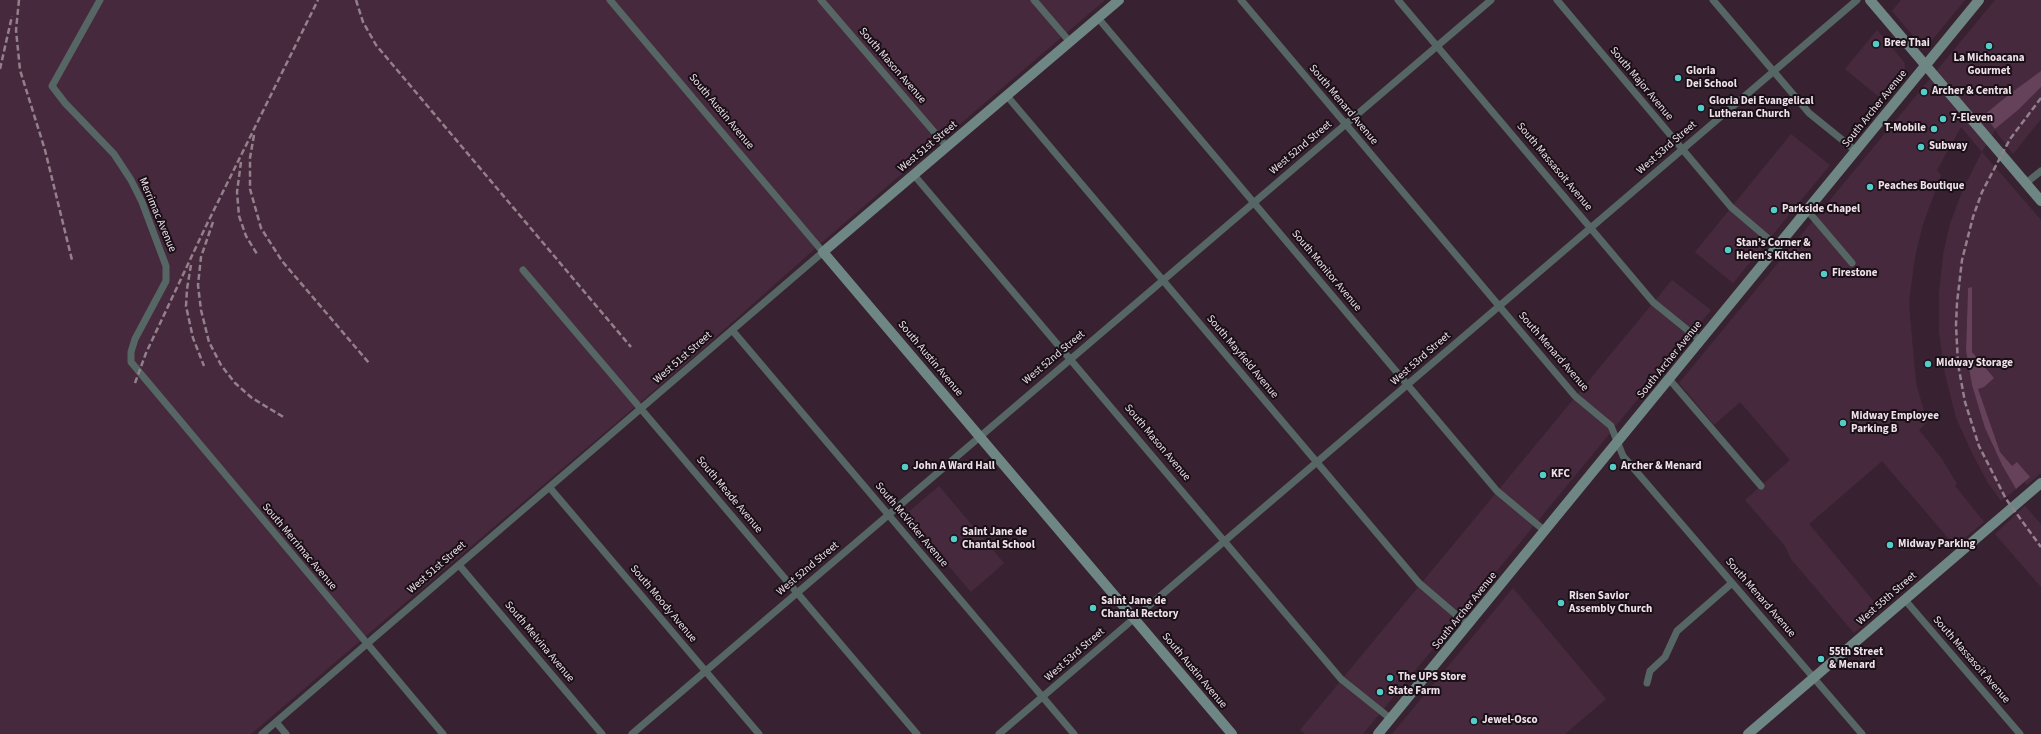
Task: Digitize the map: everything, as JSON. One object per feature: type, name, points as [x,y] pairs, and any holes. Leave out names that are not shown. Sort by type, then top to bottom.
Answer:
[{"type":"main road","name":"West 51st Street","points":[[823,252],[1119,0]]},
{"type":"main road","points":[[1870,0],[2041,201]]},
{"type":"main road","name":"South Archer Avenue","points":[[1378,734],[1979,0]]},
{"type":"main road","name":"South Austin Avenue","points":[[823,252],[1232,734]]},
{"type":"main road","name":"West 55th Street","points":[[1748,734],[2041,483]]},
{"type":"street","name":"Merrimac Avenue","points":[[100,0],[52,86],[65,103],[114,154],[131,180],[142,202],[166,266],[166,281],[135,338],[131,352],[131,362],[138,373]]},
{"type":"street","name":"South Austin Avenue","points":[[610,0],[823,252]]},
{"type":"street","name":"South Mason Avenue","points":[[821,0],[947,147]]},
{"type":"street","points":[[1034,0],[1070,42]]},
{"type":"street","name":"South Menard Avenue","points":[[1241,0],[1575,396],[1611,426],[1623,456],[1862,734]]},
{"type":"street","name":"South Massasoit Avenue","points":[[1398,0],[1653,302],[1701,341]]},
{"type":"street","name":"West 52nd Street","points":[[632,734],[705,670],[1491,0]]},
{"type":"street","name":"South Major Avenue","points":[[1557,0],[1731,207],[1778,247]]},
{"type":"street","points":[[1713,0],[1808,112],[1856,151]]},
{"type":"street","name":"West 53rd Street","points":[[999,734],[1857,0]]},
{"type":"street","name":"South Monitor Avenue","points":[[1098,18],[1497,491],[1545,531]]},
{"type":"street","name":"South Mayfield Avenue","points":[[1006,96],[1419,583],[1468,625]]},
{"type":"street","points":[[2026,183],[2041,171]]},
{"type":"street","name":"South Mason Avenue","points":[[914,175],[1072,358],[1341,678],[1391,719]]},
{"type":"street","points":[[1807,210],[1852,263]]},
{"type":"street","name":"West 51st Street","points":[[262,734],[823,252]]},
{"type":"street","name":"South Meade Avenue","points":[[523,270],[917,734]]},
{"type":"street","name":"South McVicker Avenue","points":[[732,330],[1074,734]]},
{"type":"street","name":"South Merrimac Avenue","points":[[138,373],[366,644],[444,734]]},
{"type":"street","points":[[1670,379],[1761,486]]},
{"type":"street","name":"South Moody Avenue","points":[[550,488],[759,734]]},
{"type":"street","name":"South Melvina Avenue","points":[[459,565],[602,734]]},
{"type":"street","points":[[1647,683],[1650,671],[1665,657],[1677,631],[1732,583]]},
{"type":"street","name":"South Massasoit Avenue","points":[[1905,600],[2020,734]]},
{"type":"street","points":[[276,722],[286,734]]},
{"type":"shaded area","points":[[0,0],[1105,0],[828,237],[691,359],[251,734],[0,734]]},
{"type":"shaded area","points":[[1901,0],[1965,0],[1933,39],[1926,43],[1914,37],[1892,11]]},
{"type":"shaded area","points":[[1995,0],[2041,0],[2041,119],[2013,154],[1995,130],[1982,152],[1961,127],[1937,170],[1941,176],[1923,224],[1915,257],[1909,301],[1916,383],[1927,422],[1919,430],[1942,459],[1957,484],[1955,486],[1984,522],[1955,546],[1882,461],[1809,524],[1881,610],[1854,633],[1791,559],[1785,546],[1745,500],[1790,460],[1740,402],[1714,425],[1679,383]]},
{"type":"shaded area","points":[[1877,30],[1904,62],[1905,67],[1904,75],[1884,101],[1845,69]]},
{"type":"shaded area","points":[[2041,71],[2041,87],[2018,110],[1995,129],[1984,115]]},
{"type":"shaded area","points":[[1791,134],[1830,165],[1733,283],[1695,252]]},
{"type":"shaded area","points":[[1982,152],[2041,220],[2041,473],[2027,485],[1998,450],[1976,388],[1970,355],[1968,288],[1966,350],[1985,428],[2002,465],[2016,489],[2001,501],[1988,483],[1956,418],[1945,374],[1939,332],[1939,293],[1943,255],[1950,224],[1963,189]]},
{"type":"shaded area","points":[[1672,280],[1711,310],[1363,734],[1305,734],[1300,730]]},
{"type":"shaded area","points":[[1972,287],[1972,352],[1994,378],[1984,387],[1978,389],[2000,452],[2012,466],[2017,462],[2030,477],[2016,489],[2002,465],[1985,428],[1972,385],[1966,350],[1968,288]]},
{"type":"shaded area","name":"Saint Jane de Chantal School","points":[[939,486],[1004,563],[971,592],[905,515]]},
{"type":"shaded area","points":[[2025,506],[2041,524],[2041,587],[1995,534]]},
{"type":"shaded area","points":[[1513,588],[1606,699],[1565,734],[1392,734]]},
{"type":"railway","points":[[19,0],[16,30],[20,70],[45,150],[72,260]]},
{"type":"railway","points":[[135,383],[146,353],[206,226],[318,0]]},
{"type":"railway","points":[[356,0],[363,22],[376,45],[631,347]]},
{"type":"railway","points":[[0,69],[12,16]]},
{"type":"railway","points":[[2041,98],[2010,139],[1982,192],[1973,217],[1962,260],[1956,325],[1958,364],[1965,402],[1979,446],[2006,499],[2041,547]]},
{"type":"railway","points":[[254,135],[250,158],[250,189],[261,228],[282,261],[369,363]]},
{"type":"railway","points":[[241,162],[237,192],[239,216],[246,236],[257,254]]},
{"type":"railway","points":[[213,222],[201,257],[198,285],[201,310],[209,342],[221,365],[235,383],[252,398],[285,418]]},
{"type":"railway","points":[[191,265],[186,306],[193,338],[204,366]]},
{"type":"place","name":"Bree Thai","points":[[1876,44]]},
{"type":"place","name":"La Michoacana Gourmet","points":[[1989,46]]},
{"type":"place","name":"Gloria Dei School","points":[[1678,78]]},
{"type":"place","name":"Archer & Central","points":[[1924,92]]},
{"type":"place","name":"Gloria Dei Evangelical Lutheran Church","points":[[1701,108]]},
{"type":"place","name":"7-Eleven","points":[[1943,119]]},
{"type":"place","name":"T-Mobile","points":[[1934,129]]},
{"type":"place","name":"Subway","points":[[1921,147]]},
{"type":"place","name":"Peaches Boutique","points":[[1870,187]]},
{"type":"place","name":"Parkside Chapel","points":[[1774,210]]},
{"type":"place","name":"Stan’s Corner & Helen’s Kitchen","points":[[1728,250]]},
{"type":"place","name":"Firestone","points":[[1824,274]]},
{"type":"place","name":"Midway Storage","points":[[1928,364]]},
{"type":"place","name":"Midway Employee Parking B","points":[[1843,423]]},
{"type":"place","name":"John A Ward Hall","points":[[905,467]]},
{"type":"place","name":"Archer & Menard","points":[[1613,467]]},
{"type":"place","name":"KFC","points":[[1543,475]]},
{"type":"place","name":"Saint Jane de Chantal School","points":[[954,539]]},
{"type":"place","name":"Midway Parking","points":[[1890,545]]},
{"type":"place","name":"Risen Savior Assembly Church","points":[[1561,603]]},
{"type":"place","name":"Saint Jane de Chantal Rectory","points":[[1093,608]]},
{"type":"place","name":"55th Street & Menard","points":[[1821,659]]},
{"type":"place","name":"The UPS Store","points":[[1390,678]]},
{"type":"place","name":"State Farm","points":[[1380,692]]},
{"type":"place","name":"Jewel-Osco","points":[[1474,721]]}]
